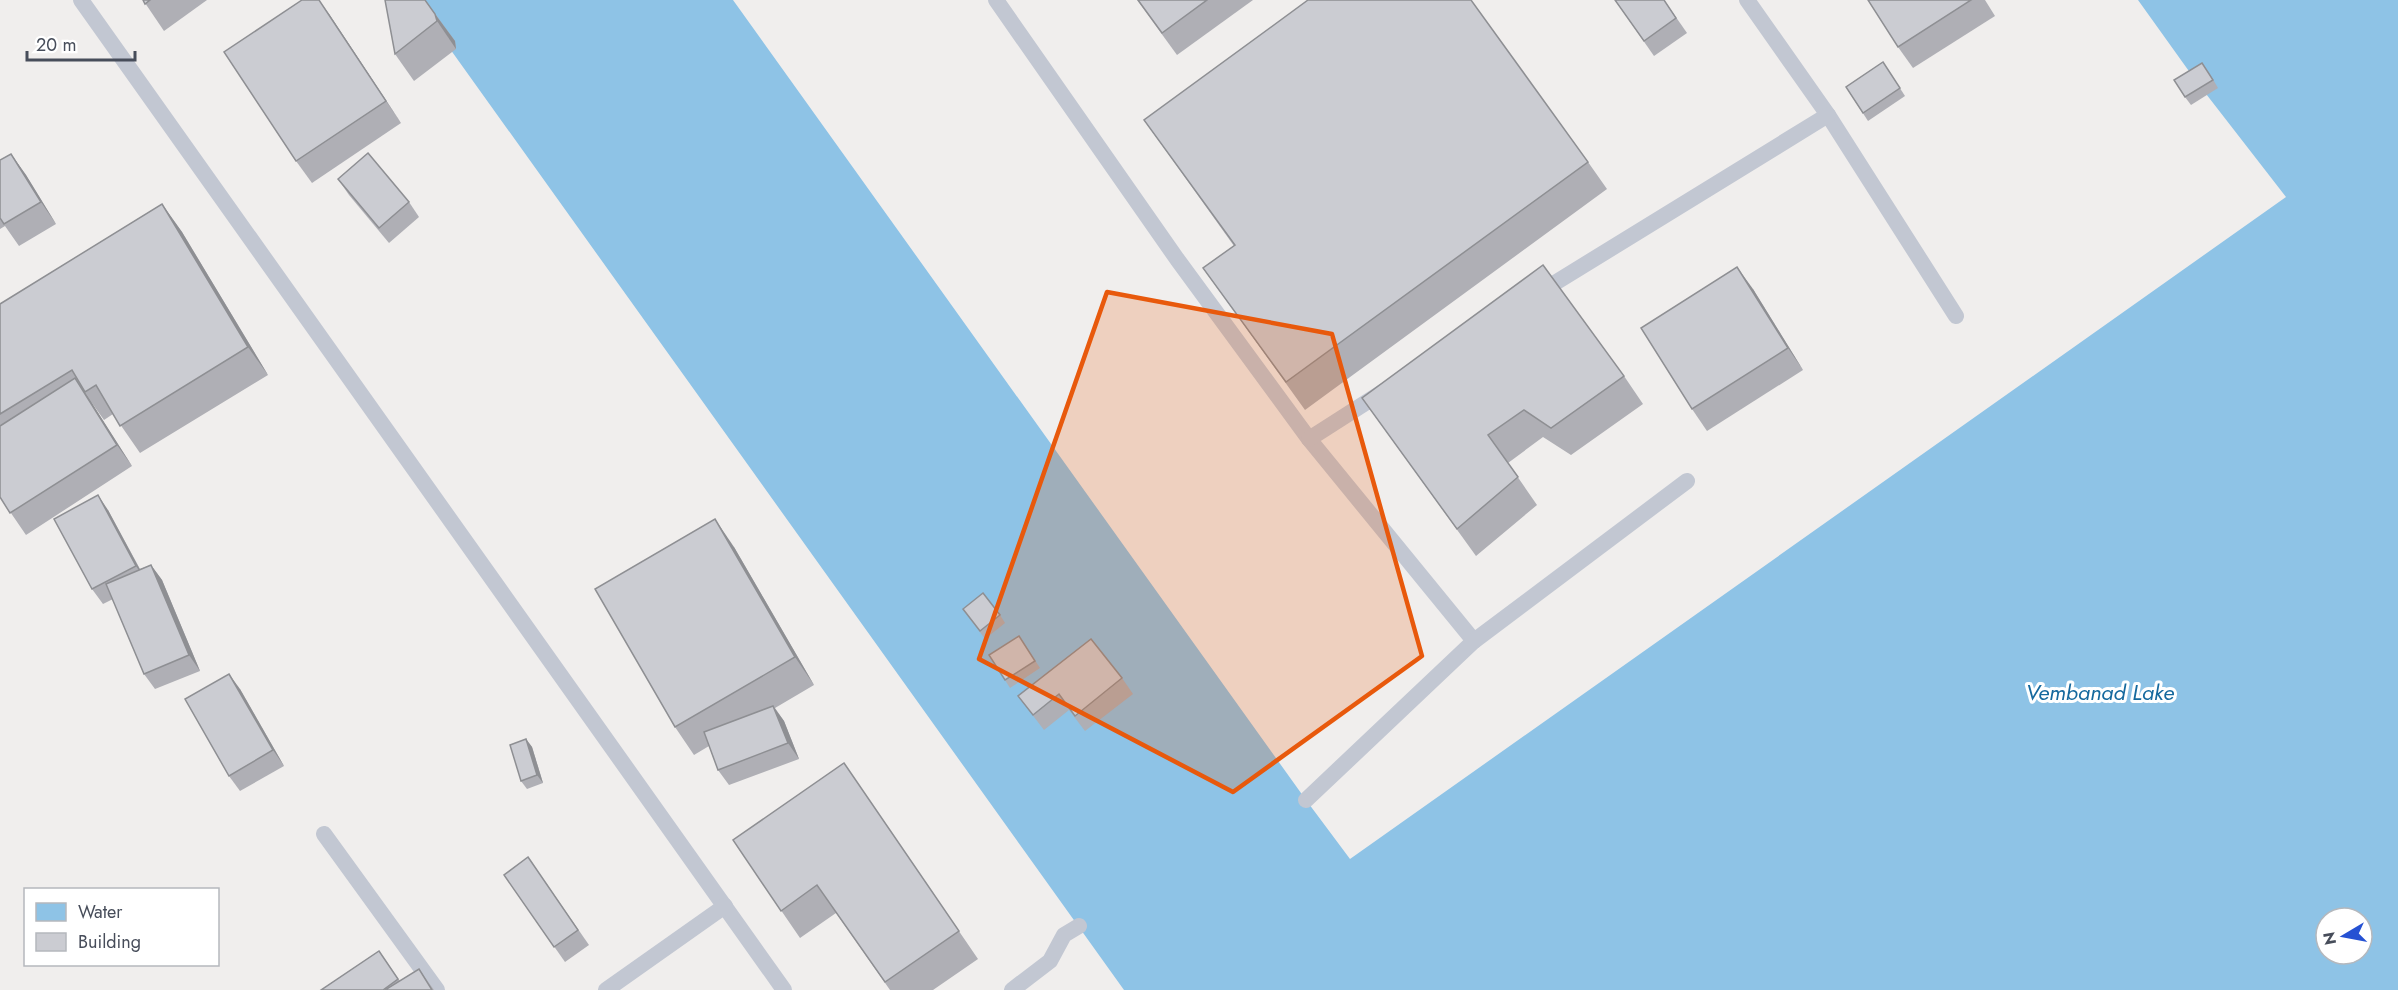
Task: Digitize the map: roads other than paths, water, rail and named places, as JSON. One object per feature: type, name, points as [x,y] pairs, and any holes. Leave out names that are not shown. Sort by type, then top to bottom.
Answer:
[{"type":"lane","points":[[81,0],[784,990]]},
{"type":"lane","points":[[996,0],[1177,259],[1309,439],[1474,641]]},
{"type":"lane","points":[[1747,0],[1828,116],[1956,316]]},
{"type":"lane","points":[[1519,305],[1828,116]]},
{"type":"lane","points":[[1309,439],[1399,382]]},
{"type":"lane","points":[[1306,800],[1474,641],[1687,481]]},
{"type":"lane","points":[[324,834],[437,990]]},
{"type":"lane","points":[[606,990],[725,906]]},
{"type":"lane","points":[[1012,990],[1050,961],[1064,935],[1079,926]]},
{"type":"water","name":"Vembanad Lake","points":[[415,0],[733,0],[1350,859],[2286,197],[2196,81],[2138,0],[2398,0],[2398,990],[1124,990]]}]
